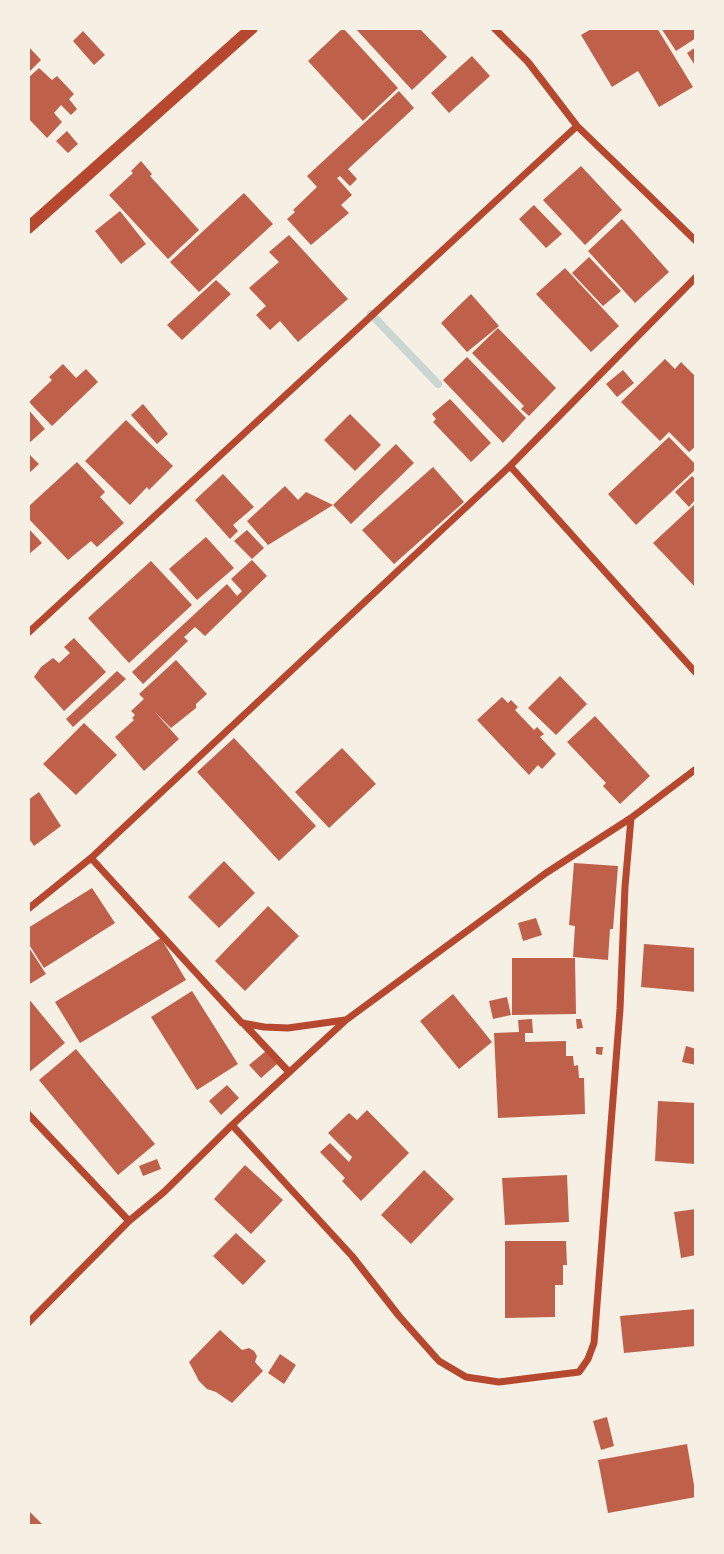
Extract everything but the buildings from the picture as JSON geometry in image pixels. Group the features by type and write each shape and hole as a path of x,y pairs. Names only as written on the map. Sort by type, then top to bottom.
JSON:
{"street":[{"path":"28,228 253,28"},
{"path":"494,28 527,62 577,126 696,241"},
{"path":"28,633 577,126"},
{"path":"28,909 91,858 510,466 696,277"},
{"path":"510,466 696,673"},
{"path":"28,1323 129,1221 164,1192 346,1020 547,873 631,818 696,769"},
{"path":"232,1125 321,1220 399,1317 439,1361 466,1377 499,1382 579,1372 594,1343 620,1009 631,818"},
{"path":"91,858 289,1072"},
{"path":"242,1023 288,1028 346,1020"},
{"path":"28,1114 129,1221"}],"waterway":[{"path":"371,314 438,384"}]}
